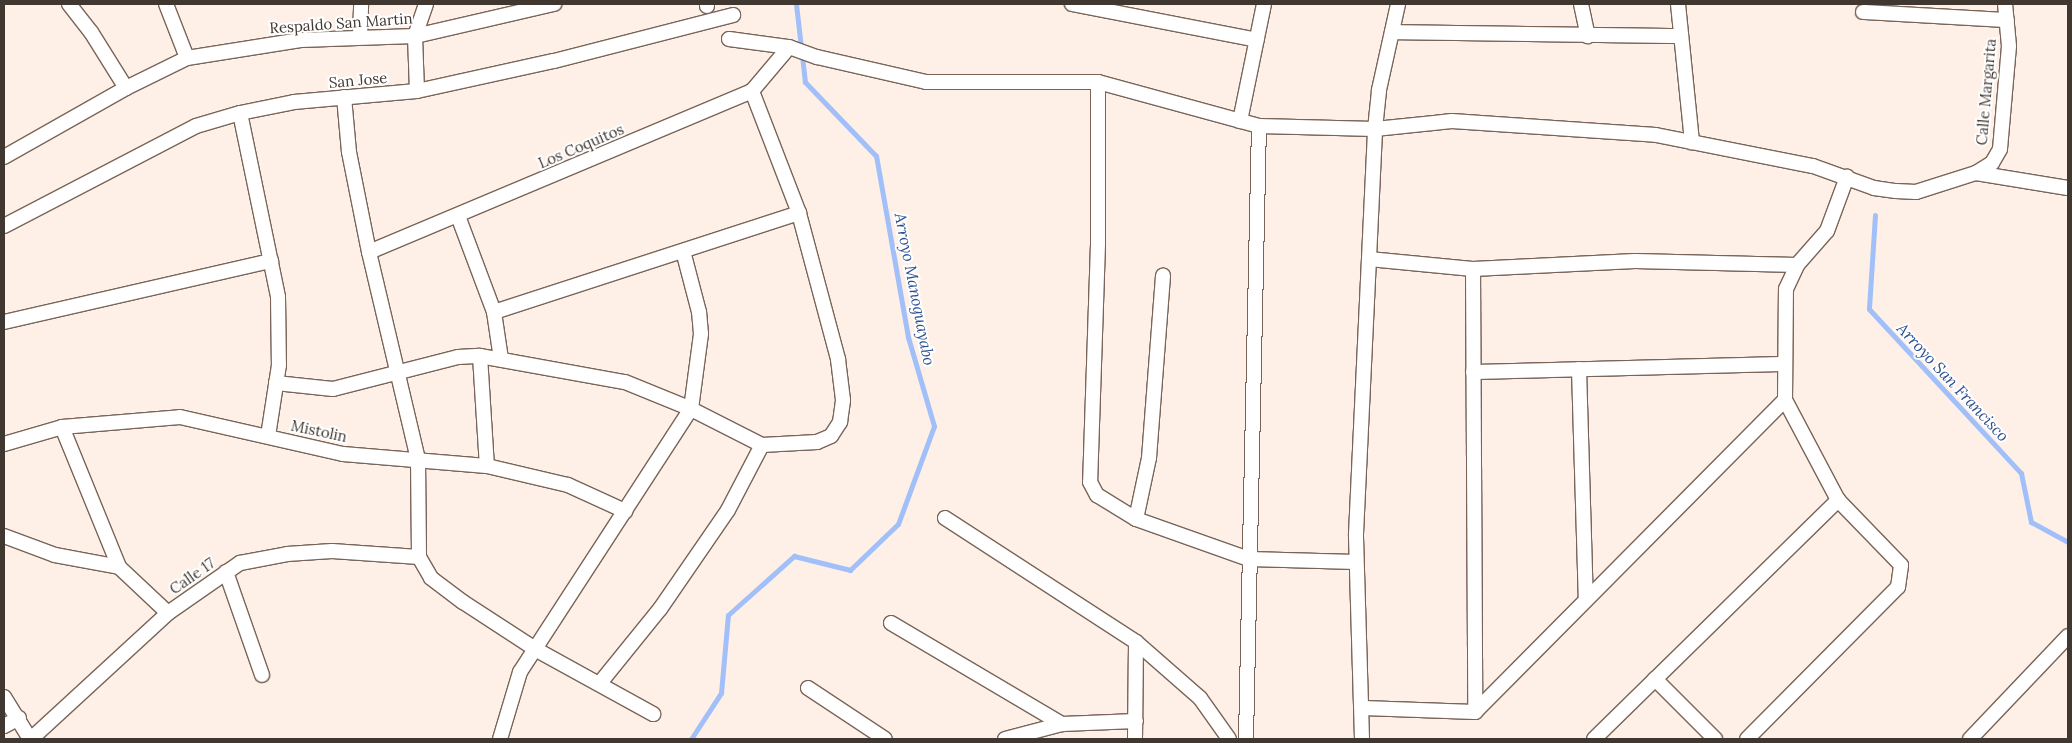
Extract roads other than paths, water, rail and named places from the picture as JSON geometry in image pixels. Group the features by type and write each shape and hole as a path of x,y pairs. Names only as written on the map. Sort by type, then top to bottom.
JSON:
{"street":[{"path":"69,4 91,32 126,88"},
{"path":"166,4 187,58"},
{"path":"360,37 361,4"},
{"path":"417,91 415,36 426,4"},
{"name":"Respaldo San Martin","path":"4,157 126,88 187,58 300,40 415,36 554,4"},
{"path":"1072,4 1147,10 1257,40"},
{"path":"1240,121 1264,4"},
{"path":"1362,739 1363,708 1356,562 1375,129 1379,90 1398,4"},
{"path":"1581,4 1588,36"},
{"path":"1678,4 1692,142"},
{"name":"Calle Margarita","path":"1976,173 1992,163 2000,149 2009,46 2005,4"},
{"path":"1863,12 2007,20"},
{"name":"San Jose","path":"4,226 196,126 240,113 344,97 417,91 554,61 733,14"},
{"path":"1392,32 1681,36"},
{"path":"729,39 789,47 817,57 926,82 1098,82 1259,126 1375,129 1452,120 1656,135 1813,166 1874,188 1916,192 1976,173 2068,188"},
{"name":"Los Coquitos","path":"370,252 752,91 789,47"},
{"path":"1098,82 1096,319 1088,467 1090,482 1097,494 1136,519 1249,559 1356,562"},
{"path":"276,383 333,389 458,358 480,356 625,382 690,409 762,445 817,442 830,436 840,422 843,400 838,358 799,213 752,91"},
{"path":"344,97 349,152 418,459 419,557 431,578 535,649 600,683 653,714"},
{"path":"240,113 278,297 279,365 268,436"},
{"path":"1246,739 1259,126"},
{"path":"1747,739 1898,587 1901,565 1838,500 1785,400 1786,289 1798,265 1827,231 1847,177"},
{"path":"494,312 799,213"},
{"path":"458,216 494,312 501,359"},
{"path":"500,739 520,672 690,409 701,334 699,312 683,251"},
{"path":"1369,260 1473,269 1635,261 1798,265"},
{"path":"4,322 271,261"},
{"path":"1473,269 1475,712"},
{"path":"1136,519 1148,458 1163,276"},
{"path":"480,356 487,466"},
{"path":"1473,372 1784,364"},
{"path":"1579,369 1586,600"},
{"path":"1363,708 1475,712 1785,400"},
{"name":"Mistolin","path":"4,444 62,426 180,417 343,454 487,466 568,484 625,511"},
{"path":"62,426 119,567 168,613"},
{"path":"600,683 660,610 728,510 762,445"},
{"path":"1594,739 1838,500"},
{"path":"945,518 1136,642 1200,698 1229,739"},
{"path":"4,536 55,555 119,567"},
{"name":"Calle 17","path":"31,739 168,613 240,563 287,554 332,551 419,557"},
{"path":"226,572 262,675"},
{"path":"891,623 1062,724"},
{"path":"1970,739 2068,636"},
{"path":"1135,739 1136,642"},
{"path":"1655,679 1715,739"},
{"path":"808,688 885,739"},
{"path":"4,697 31,739"},
{"path":"4,726 19,718"},
{"path":"1005,739 1062,724 1136,721"}],"waterway":[{"name":"Arroyo Manoguayabo","path":"691,739 721,693 728,615 794,556 850,570 898,524 934,426 908,337 876,156 805,82 796,4"},
{"name":"Arroyo San Francisco","path":"1875,215 1869,309 2021,473 2031,522 2068,542"}]}
